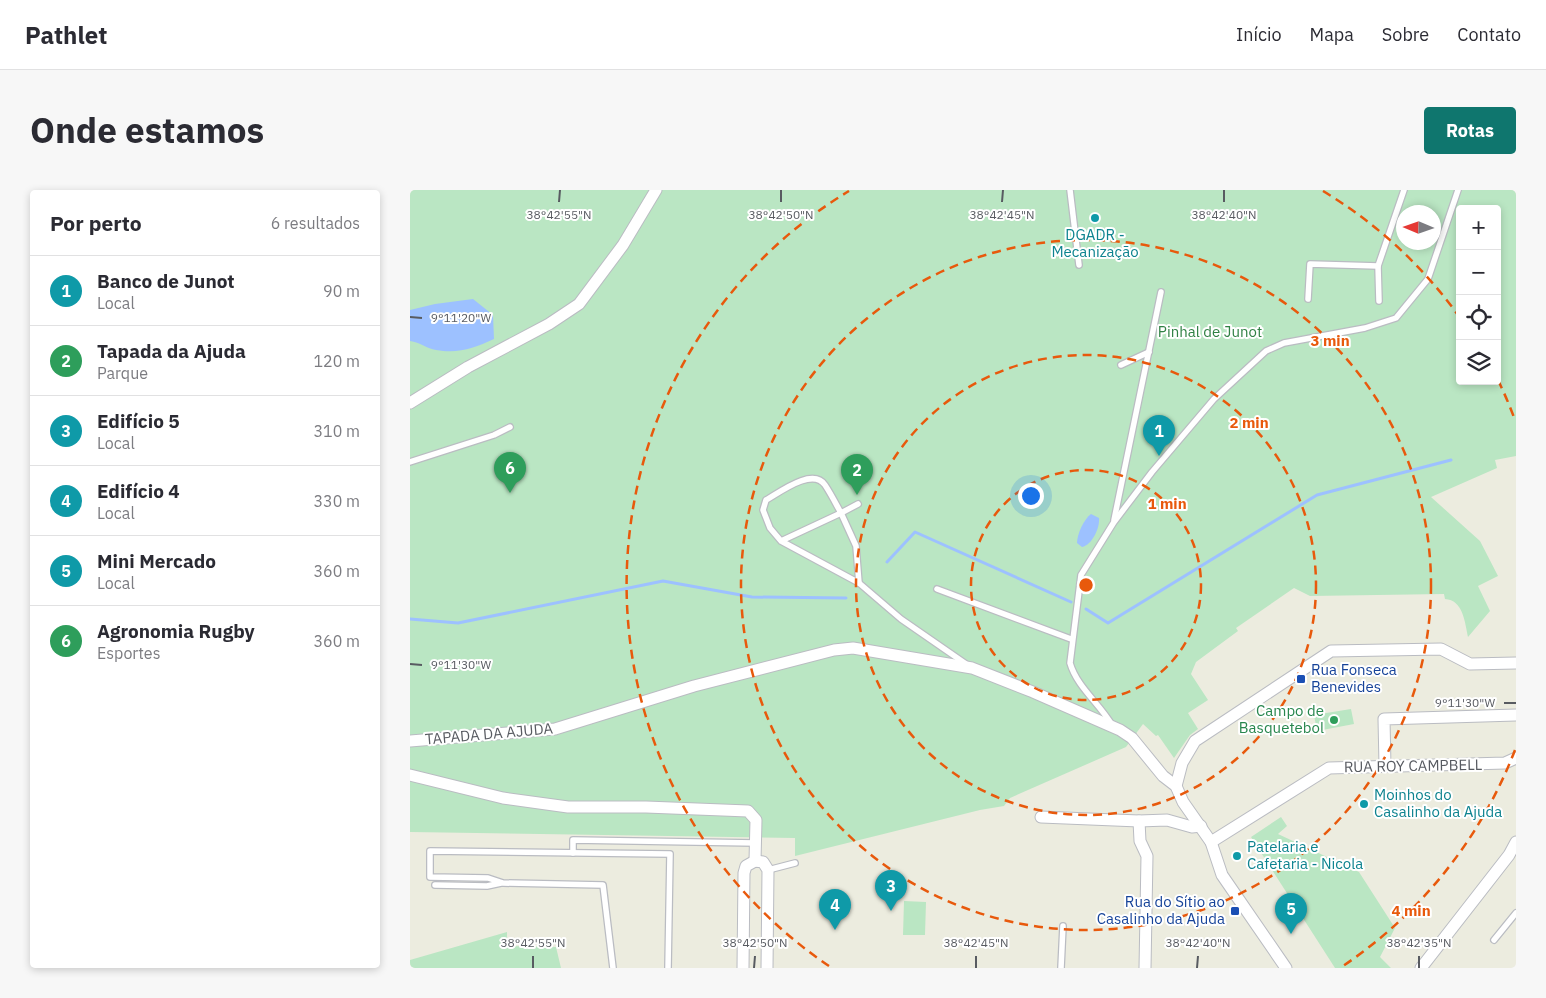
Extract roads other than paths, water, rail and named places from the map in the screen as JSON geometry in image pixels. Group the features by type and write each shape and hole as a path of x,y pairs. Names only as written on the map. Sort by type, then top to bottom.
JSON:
{"street":[{"path":"410,403 468,367 549,324 579,304 623,245 656,190"},
{"name":"TAPADA DA AJUDA","path":"410,741 555,729 694,686 834,650 853,648 972,668 1033,692 1132,738 1163,776 1176,786"},
{"path":"1286,968 1222,876 1211,842 1183,802 1176,786 1182,763 1195,741 1331,650 1441,649 1470,664 1516,663"},
{"path":"1385,766 1384,719 1516,716"},
{"name":"RUA ROY CAMPBELL","path":"1211,842 1329,768 1505,764 1516,758"},
{"path":"410,775 503,798 568,807 743,810 754,815 755,860"},
{"path":"1041,817 1140,821 1167,820 1192,827 1201,826"},
{"path":"1140,821 1140,841 1147,856 1146,968"},
{"path":"1421,968 1509,855 1516,842"},
{"path":"743,968 744,872 749,863 755,860 763,862 768,870 767,968"}],"lane":[{"path":"1070,190 1079,265"},
{"path":"1379,301 1378,266 1404,190"},
{"path":"1114,728 1102,708 1074,677 1070,663 1081,575 1114,522 1214,399 1266,351 1284,343 1365,328 1396,318 1428,280 1458,190"},
{"path":"1308,299 1310,264 1378,266"},
{"path":"1114,522 1161,292"},
{"path":"1121,365 1149,352"},
{"path":"410,462 494,435 510,426"},
{"path":"859,583 856,546 841,513 824,483 818,479 808,477 766,500 763,510 770,528 781,541 859,583 901,619 972,668"},
{"path":"781,541 858,504"},
{"path":"937,589 1072,639"},
{"path":"573,853 573,840 756,843"},
{"path":"503,883 488,878 430,877 430,852 670,854 668,968"},
{"path":"768,870 794,863"},
{"path":"436,885 487,886 503,883 603,885 613,968"},
{"path":"1494,940 1516,913"},
{"path":"1061,968 1063,926"}],"water":[{"path":"473,299 493,315 494,339 459,351 433,349 410,341 410,310 435,304"},
{"path":"1091,514 1099,518 1098,526 1092,540 1082,547 1077,543 1078,535 1083,523"}],"waterway":[{"path":"1086,609 1108,623 1317,495 1451,460"},
{"path":"887,562 915,532 1071,602"},
{"path":"410,619 458,623 663,581 752,597 846,598"}],"place":[{"name":"DGADR - Mecanização","path":"1095,218"},
{"name":"Banco de Junot","path":"1159,456"},
{"name":"Agronomia Rugby","path":"510,493"},
{"name":"Tapada da Ajuda","path":"857,495"},
{"name":"Rua Fonseca Benevides","path":"1301,679"},
{"name":"Campo de Basquetebol","path":"1334,720"},
{"name":"Moinhos do Casalinho da Ajuda","path":"1364,804"},
{"name":"Patelaria e Cafetaria - Nicola","path":"1237,856"},
{"name":"Edifício 5","path":"891,911"},
{"name":"Rua do Sítio ao Casalinho da Ajuda","path":"1235,911"},
{"name":"Edifício 4","path":"835,930"},
{"name":"Mini Mercado","path":"1291,934"}],"park label":[{"name":"Pinhal de Junot","path":"1210,332"}]}
